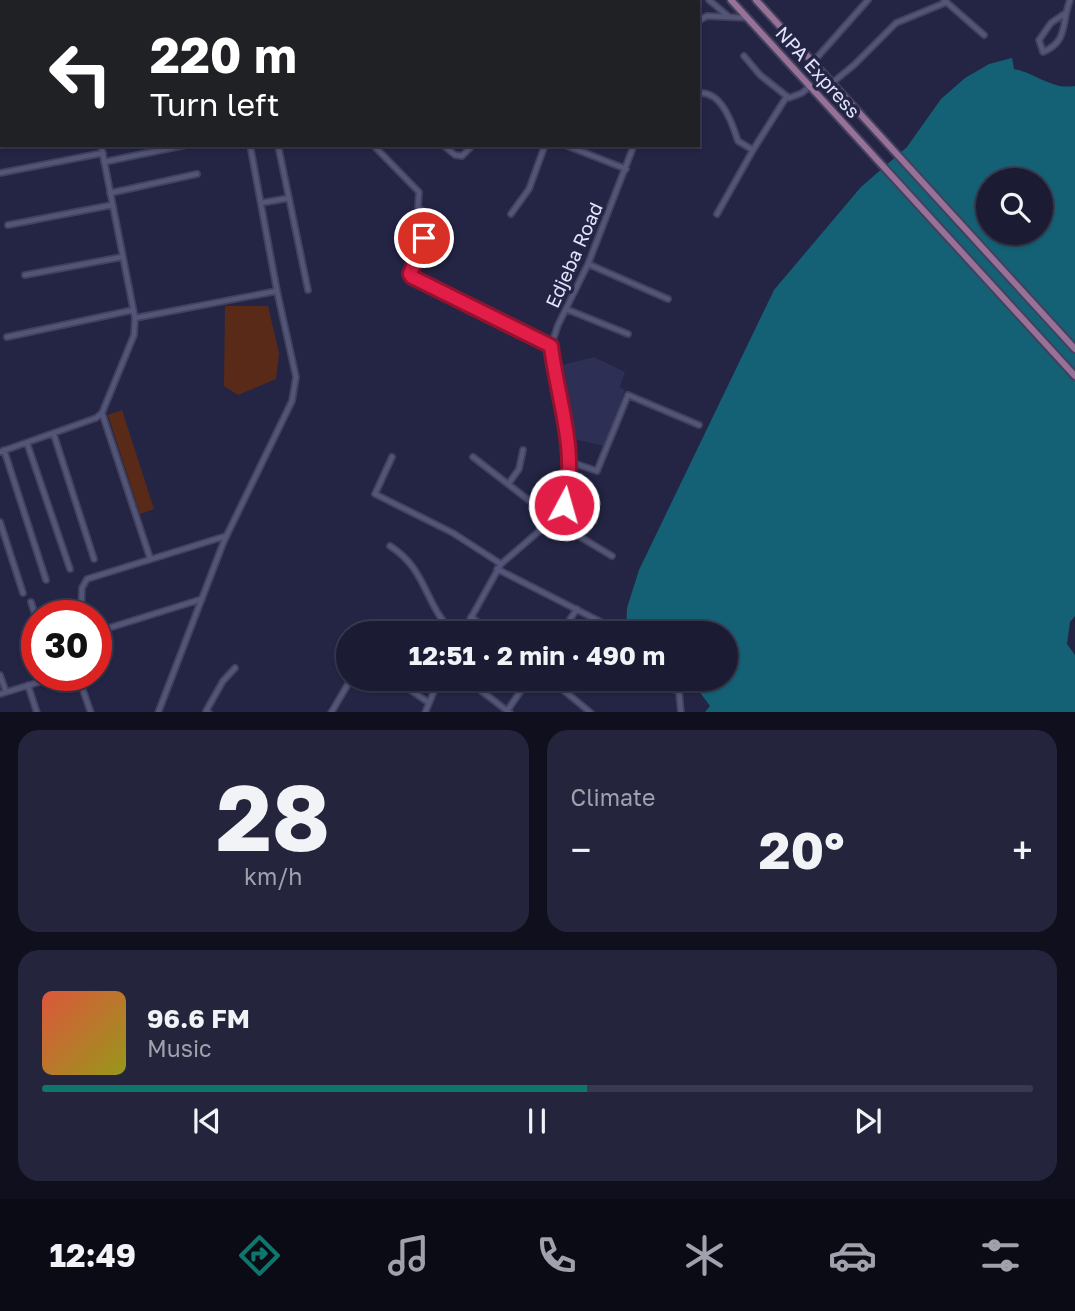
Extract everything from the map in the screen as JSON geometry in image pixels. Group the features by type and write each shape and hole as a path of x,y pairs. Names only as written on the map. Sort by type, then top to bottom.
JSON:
{"main road":[{"name":"NPA Express","path":"732,0 1075,376"},
{"name":"NPA Express","path":"756,0 1075,349"}],"street":[{"path":"709,0 729,16"},
{"path":"813,62 868,0"},
{"path":"1065,14 1051,23 1038,40 1043,52 1055,47 1064,37 1065,14 1070,0"},
{"path":"832,83 903,18 945,1 984,35"},
{"path":"700,20 707,16 748,18"},
{"path":"744,56 760,75 787,96"},
{"path":"717,214 787,96 802,93 810,86"},
{"path":"700,93 714,96 730,116 738,141 753,150"},
{"path":"46,580 2,451 86,423 102,413 134,335 135,318 102,147"},
{"path":"104,162 176,147"},
{"path":"158,712 226,536 292,401 295,387 294,365 277,291 250,147"},
{"path":"278,147 308,290"},
{"path":"375,147 419,192 418,207 431,218 410,274 412,277 551,346 563,402 567,461 566,496 552,520 499,567 469,621"},
{"path":"445,147 455,155 462,156 471,147"},
{"path":"510,214 528,189 544,147"},
{"path":"570,147 626,169"},
{"name":"Edjeba Road","path":"551,346 588,264 633,147"},
{"path":"0,173 103,153"},
{"path":"110,192 197,174"},
{"path":"261,203 289,198"},
{"path":"8,225 112,205"},
{"path":"25,275 122,257"},
{"path":"588,264 668,299"},
{"path":"135,318 277,291"},
{"path":"566,309 628,334"},
{"path":"8,337 133,310"},
{"path":"567,461 597,471 628,395 699,425"},
{"path":"102,413 150,558"},
{"path":"54,435 94,559"},
{"path":"27,443 70,569"},
{"path":"509,483 519,469 523,450"},
{"path":"392,457 375,494 453,533 499,567 599,621"},
{"path":"473,457 509,483 552,520 612,556"},
{"path":"0,522 23,593"},
{"path":"82,600 82,588 87,579 226,536"},
{"path":"390,546 413,563 442,621"},
{"path":"112,627 203,599"},
{"path":"569,621 577,609"},
{"path":"471,617 476,621"},
{"path":"209,712 206,711 223,681 235,668"},
{"path":"0,675 3,693 21,687"},
{"path":"30,691 37,712"},
{"path":"83,691 91,712"},
{"path":"331,712 344,691"},
{"path":"412,691 429,703"},
{"path":"425,712 434,691"},
{"path":"482,691 509,712 522,691"},
{"path":"565,691 591,712"},
{"path":"677,691 681,712"}],"shaded area":[{"path":"1012,58 1014,69 1059,86 1075,86 1075,616 1070,622 1067,644 1075,655 1075,712 705,712 710,706 699,691 738,691 738,621 626,621 627,608 639,570 774,290 861,187 907,147 941,99 965,78 989,64"},
{"path":"225,306 268,306 279,353 276,379 238,395 224,386"},
{"path":"594,357 625,372 620,387 625,390 604,446 574,439 562,365"},
{"path":"122,410 154,509 140,514 108,415"}],"route":[{"path":"424,238 410,274 412,277 551,346 566,427 564,505"}]}
